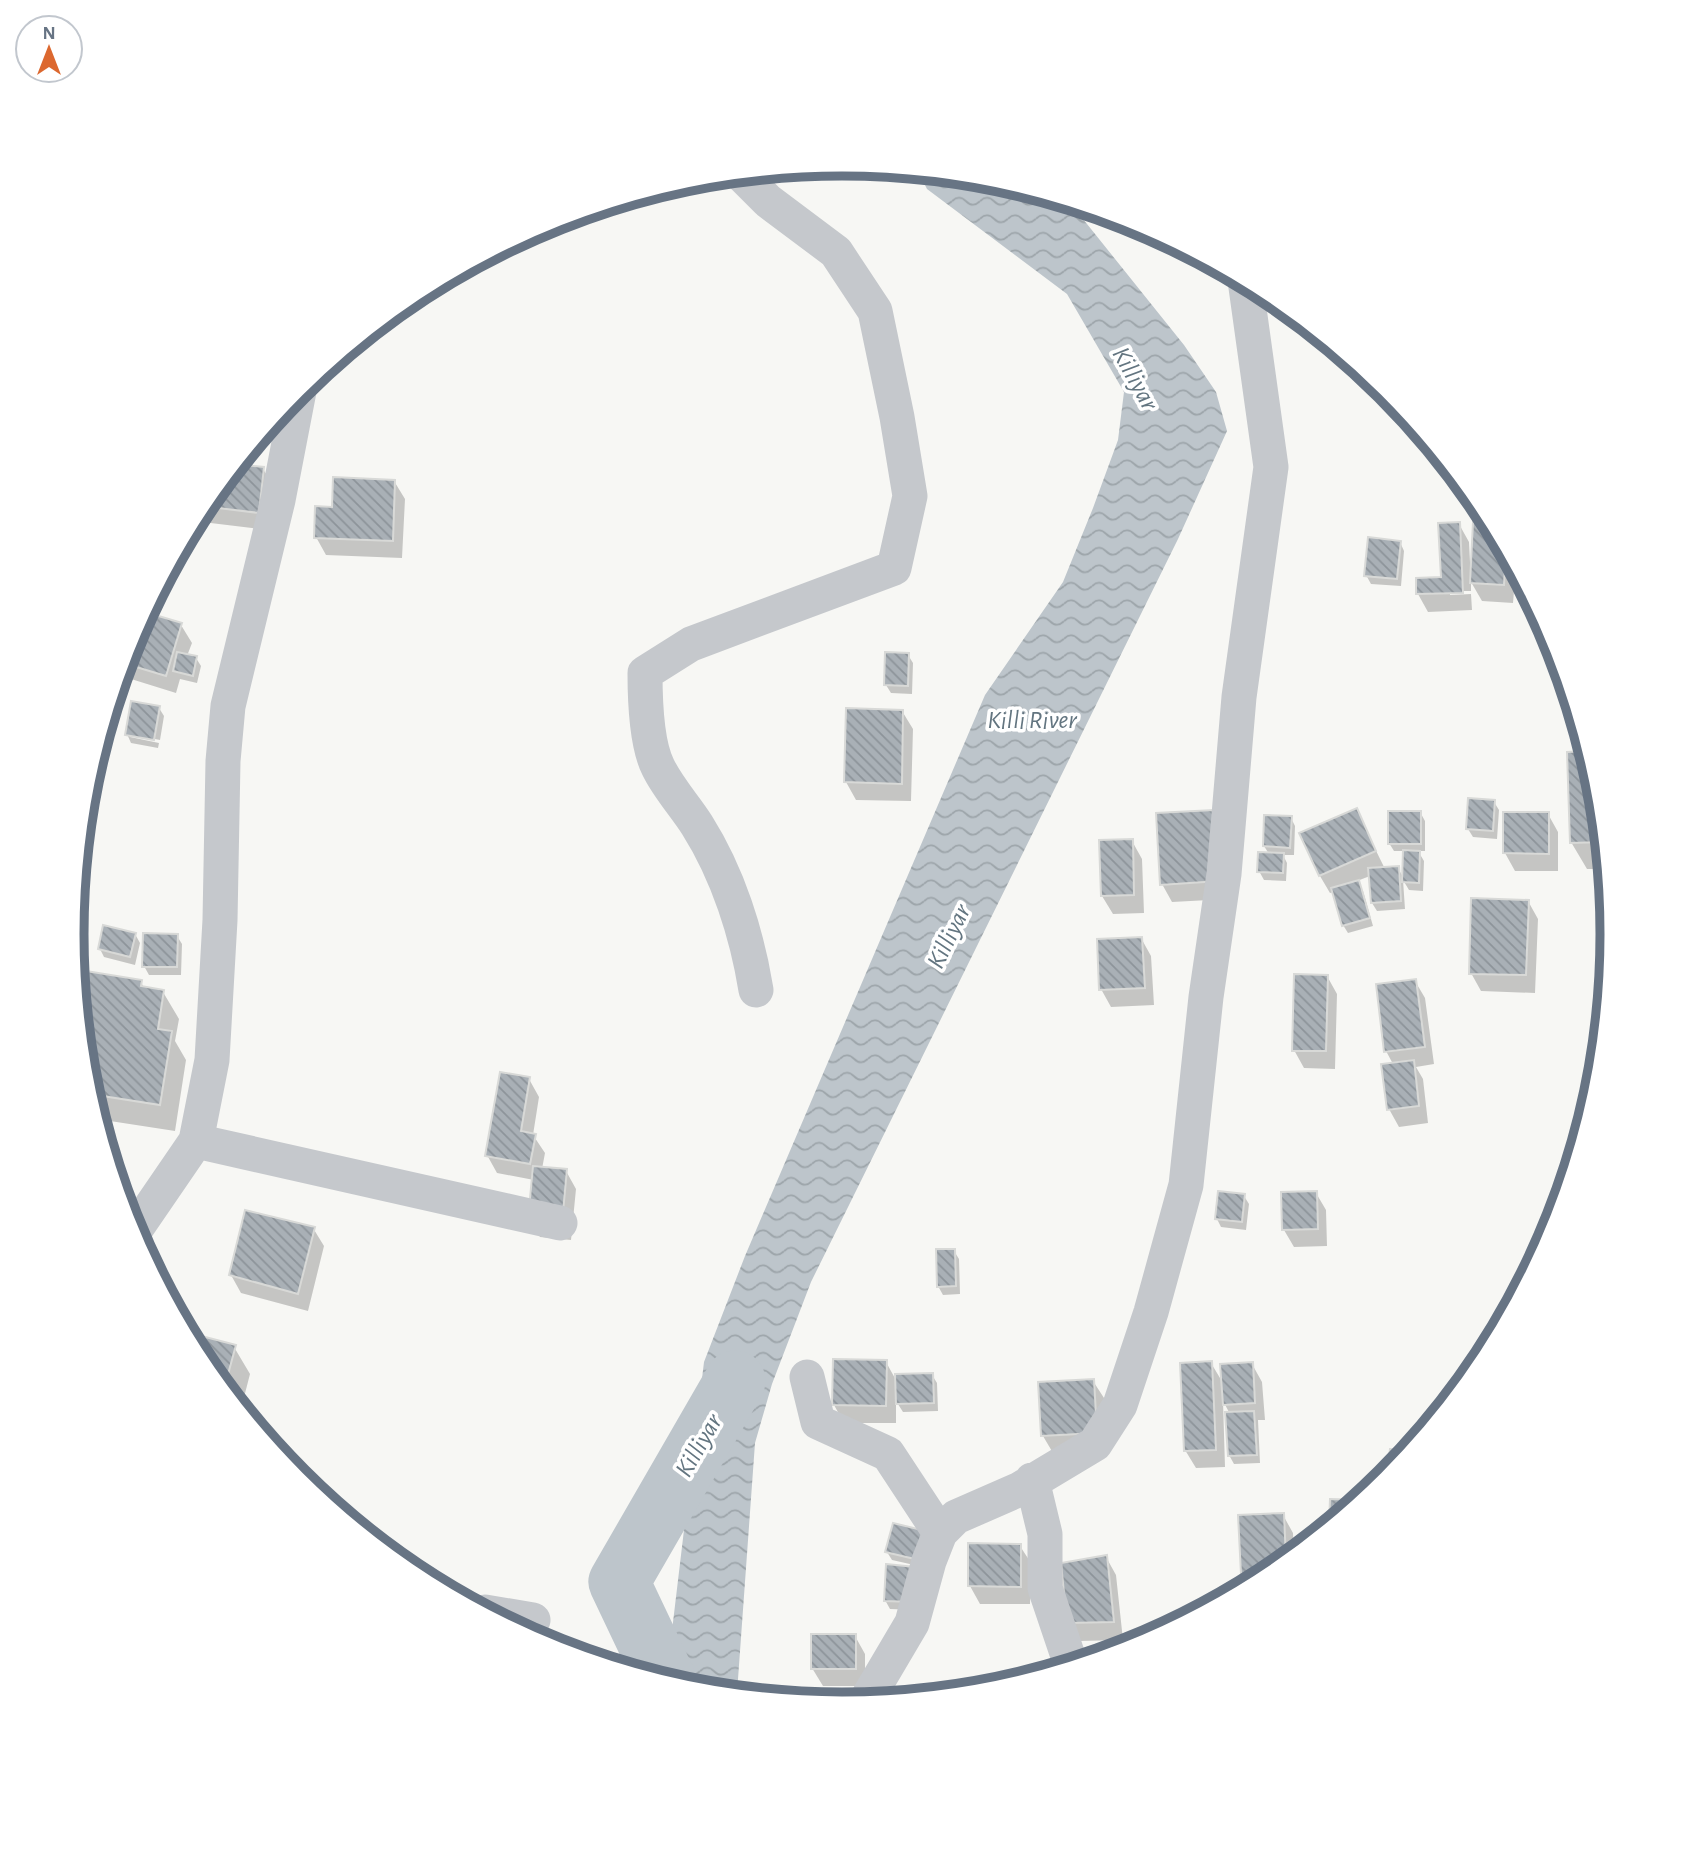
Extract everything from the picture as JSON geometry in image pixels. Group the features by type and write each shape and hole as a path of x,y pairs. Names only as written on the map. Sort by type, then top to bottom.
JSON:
{"street":[{"path":"748,181 768,201 836,252 874,311 897,417 910,496 894,568 691,644 645,673 645,713 657,766 698,827 723,876 750,950 756,990"},
{"path":"872,1691 912,1623 929,1561 940,1533 957,1517 1020,1489 1095,1444 1120,1405 1151,1312 1186,1185 1206,997 1224,874 1239,697 1271,467 1247,293"},
{"path":"141,1221 196,1142 212,1060 220,920 223,761 228,706 278,500 296,409"},
{"path":"196,1142 560,1223"},
{"path":"807,1377 818,1422 888,1454 940,1533"},
{"path":"1032,1480 1045,1534 1045,1588 1068,1657"},
{"path":"516,1617 533,1620"}],"water":[{"name":"Killi River","path":"923,180 990,190 1081,214 1184,345 1216,392 1227,431 1178,539 811,1282 772,1384 755,1443 738,1684 667,1671 704,1362 745,1256 985,695 1063,582 1118,440 1124,392 1067,294 927,189"}],"building":[{"path":"247,465 264,467 259,513 215,508"},
{"path":"333,477 395,480 393,541 314,538 315,506 332,507"},
{"path":"1460,522 1463,593 1416,594 1416,578 1441,577 1438,523"},
{"path":"1473,522 1478,522 1505,567 1504,585 1470,583"},
{"path":"1368,537 1401,541 1397,579 1364,576"},
{"path":"155,615 182,623 166,676 133,666"},
{"path":"177,652 197,656 193,676 173,671"},
{"path":"885,652 909,653 908,686 884,685"},
{"path":"131,701 160,706 154,740 125,735"},
{"path":"846,708 903,710 902,784 844,782"},
{"path":"1567,752 1577,752 1595,842 1570,843"},
{"path":"1468,798 1495,800 1493,831 1466,829"},
{"path":"1357,808 1376,851 1319,876 1299,833"},
{"path":"1214,810 1219,881 1160,885 1156,813"},
{"path":"1388,811 1421,811 1421,844 1388,844"},
{"path":"1503,812 1549,812 1549,854 1503,853"},
{"path":"1264,815 1292,816 1290,848 1263,846"},
{"path":"1133,839 1134,895 1101,896 1099,840"},
{"path":"1403,850 1420,851 1419,883 1402,882"},
{"path":"1258,852 1284,853 1283,873 1257,872"},
{"path":"1399,866 1401,901 1371,903 1368,868"},
{"path":"1359,880 1370,918 1342,926 1331,888"},
{"path":"1471,898 1529,900 1526,975 1469,974"},
{"path":"103,925 136,933 130,957 98,949"},
{"path":"143,933 178,934 177,967 142,967"},
{"path":"1142,937 1145,988 1099,990 1097,939"},
{"path":"86,971 142,980 141,986 164,990 158,1029 172,1031 160,1105 102,1096 90,1032"},
{"path":"1294,974 1328,975 1326,1051 1292,1051"},
{"path":"1416,979 1425,1047 1384,1052 1376,984"},
{"path":"1414,1060 1419,1106 1387,1110 1381,1064"},
{"path":"500,1072 530,1077 521,1131 536,1134 530,1164 485,1156"},
{"path":"533,1166 567,1169 562,1223 528,1220"},
{"path":"1218,1191 1245,1194 1242,1222 1215,1219"},
{"path":"1317,1191 1318,1229 1282,1230 1281,1192"},
{"path":"245,1210 315,1227 298,1294 229,1275"},
{"path":"936,1249 955,1249 956,1286 937,1287"},
{"path":"200,1336 236,1345 227,1376"},
{"path":"833,1359 887,1360 886,1406 832,1405"},
{"path":"1212,1361 1216,1450 1184,1451 1180,1363"},
{"path":"1253,1362 1255,1403 1223,1405 1220,1364"},
{"path":"933,1373 934,1403 896,1404 895,1374"},
{"path":"1094,1379 1097,1433 1041,1436 1038,1382"},
{"path":"1254,1411 1257,1455 1228,1456 1225,1412"},
{"path":"1330,1499 1346,1500 1342,1503 1329,1513"},
{"path":"1284,1513 1285,1548 1247,1574 1241,1574 1238,1515"},
{"path":"893,1523 926,1531 919,1560 885,1552"},
{"path":"968,1543 1021,1544 1021,1587 968,1586"},
{"path":"1107,1555 1114,1622 1067,1623 1061,1563"},
{"path":"886,1564 915,1567 913,1602 884,1601"},
{"path":"811,1634 856,1634 856,1669 811,1669"}],"waterway":[{"name":"Killiyar","path":"660,1669 619,1582 735,1381"}]}
